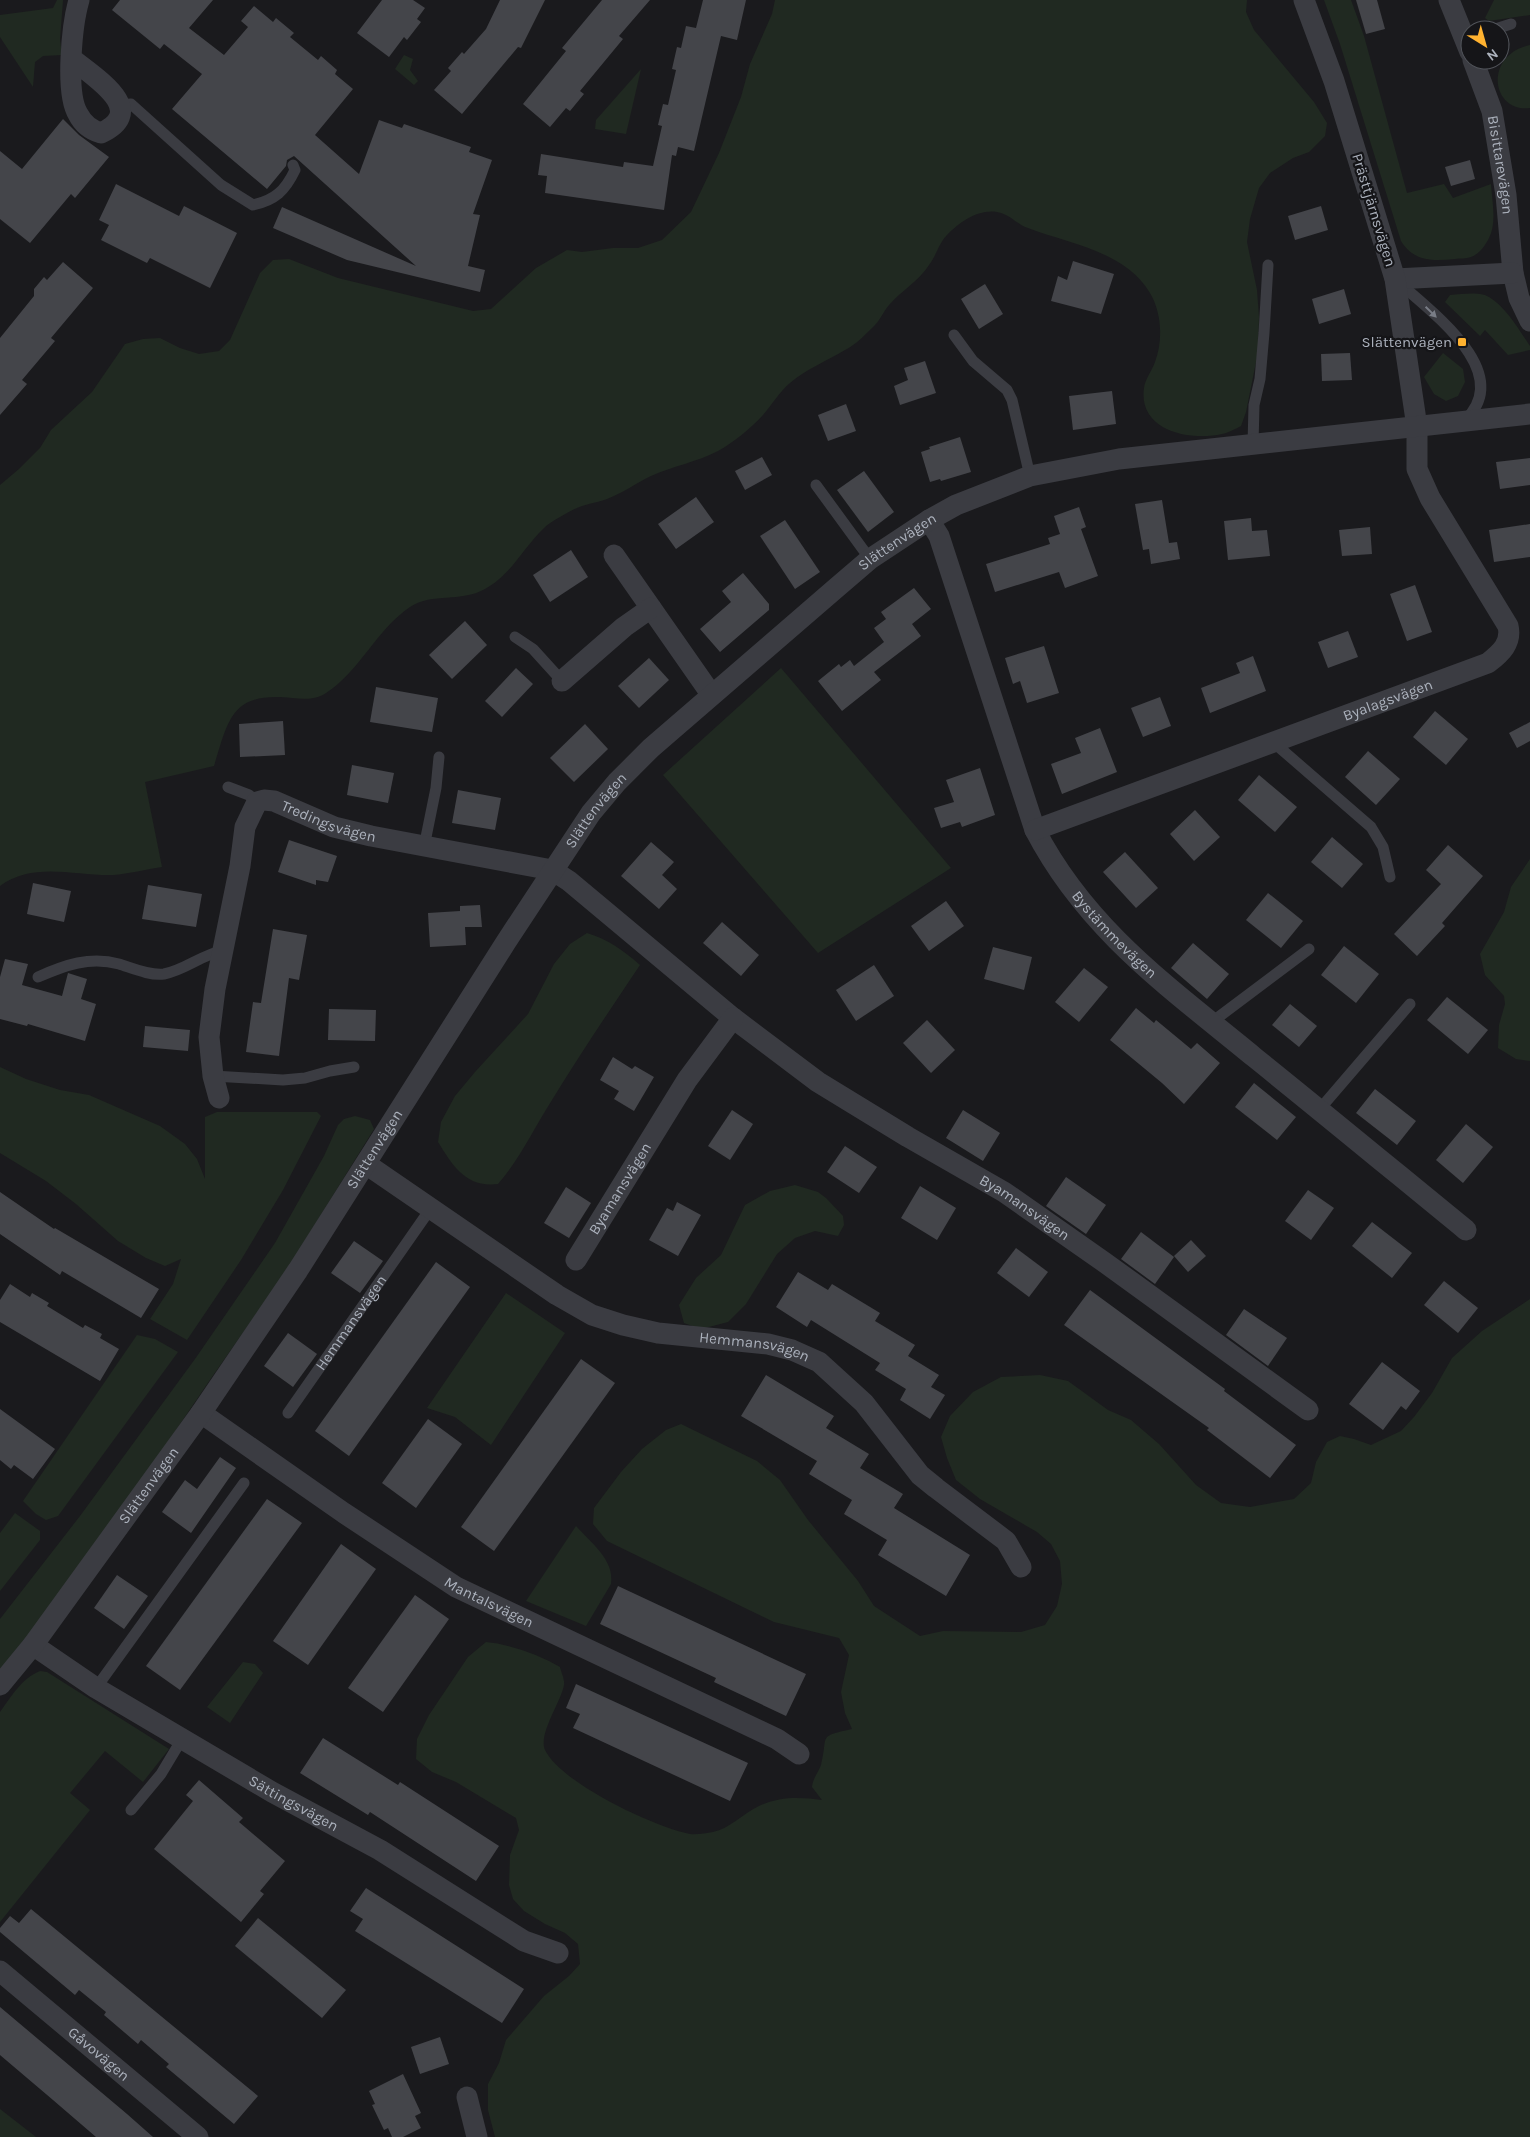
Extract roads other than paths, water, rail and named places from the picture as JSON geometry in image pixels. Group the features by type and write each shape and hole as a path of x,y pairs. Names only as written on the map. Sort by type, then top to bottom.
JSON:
{"street":[{"path":"71,58 114,95 121,106 122,113 111,128 101,133 91,130 77,113 73,99 71,58 74,17 79,0"},
{"name":"Prästtjärnsvägen","path":"1304,0 1334,81 1395,279 1417,427"},
{"path":"1449,0 1460,24"},
{"name":"Bisittarevägen","path":"1477,70 1492,111 1496,128 1506,195 1513,273 1520,298 1530,321"},
{"path":"1395,279 1513,273"},
{"name":"Slättenvägen","path":"0,1686 33,1645 201,1413 298,1270 582,825 617,782 651,748 711,694 870,560 929,520 956,505 1030,476 1119,459 1530,414"},
{"name":"Byalagsvägen","path":"1035,830 1488,662 1501,652 1507,642 1508,626 1422,481 1417,469 1417,427"},
{"name":"Bystämmevägen","path":"929,520 940,536 1035,830 1059,872 1083,904 1142,965 1466,1230"},
{"path":"614,555 711,694"},
{"path":"562,681 624,627 651,608"},
{"name":"Tredingsvägen","path":"257,802 264,800 274,801 334,826 424,847 552,870"},
{"path":"219,1098 213,1076 209,1037 215,989 240,866 245,827 257,802"},
{"name":"Byamansvägen","path":"552,870 569,881 733,1018 818,1082 908,1137 1004,1192 1112,1267 1308,1410"},
{"name":"Byamansvägen","path":"576,1260 687,1080 733,1018"},
{"name":"Hemmansvägen","path":"366,1164 557,1295 602,1319 658,1333 768,1344 792,1350 819,1362 864,1403 920,1475 1006,1541 1021,1567"},
{"name":"Mantalsvägen","path":"201,1413 344,1513 456,1587 777,1739 800,1754"},
{"name":"Sättingsvägen","path":"33,1645 96,1688 182,1739 272,1792 380,1850 524,1942 558,1952"},
{"name":"Gåvovägen","path":"0,1971 198,2137"},
{"path":"467,2098 478,2137"}],"lane":[{"path":"121,106 131,104 221,185 253,205 270,201 284,189 295,170 293,165"},
{"path":"1253,445 1254,405 1260,379 1268,265"},
{"path":"1395,279 1462,342 1473,358 1483,388 1475,411 1464,422"},
{"path":"954,335 973,361 1006,390 1012,400 1030,476"},
{"path":"816,485 870,560"},
{"path":"515,637 533,650 562,681"},
{"path":"1273,742 1372,827 1383,847 1390,877"},
{"path":"424,847 436,788 439,757"},
{"path":"228,787 249,795 257,802"},
{"path":"1212,1022 1309,949"},
{"path":"38,977 67,964 83,961 116,963 162,974 178,970 209,953 224,950"},
{"path":"1319,1110 1410,1004"},
{"path":"213,1076 283,1080 305,1078 330,1071 354,1068"},
{"name":"Hemmansvägen","path":"288,1413 431,1208"},
{"path":"96,1688 244,1483"},
{"path":"131,1810 161,1774 182,1739"}],"place":[{"name":"Slättenvägen","path":"1462,342"}]}
